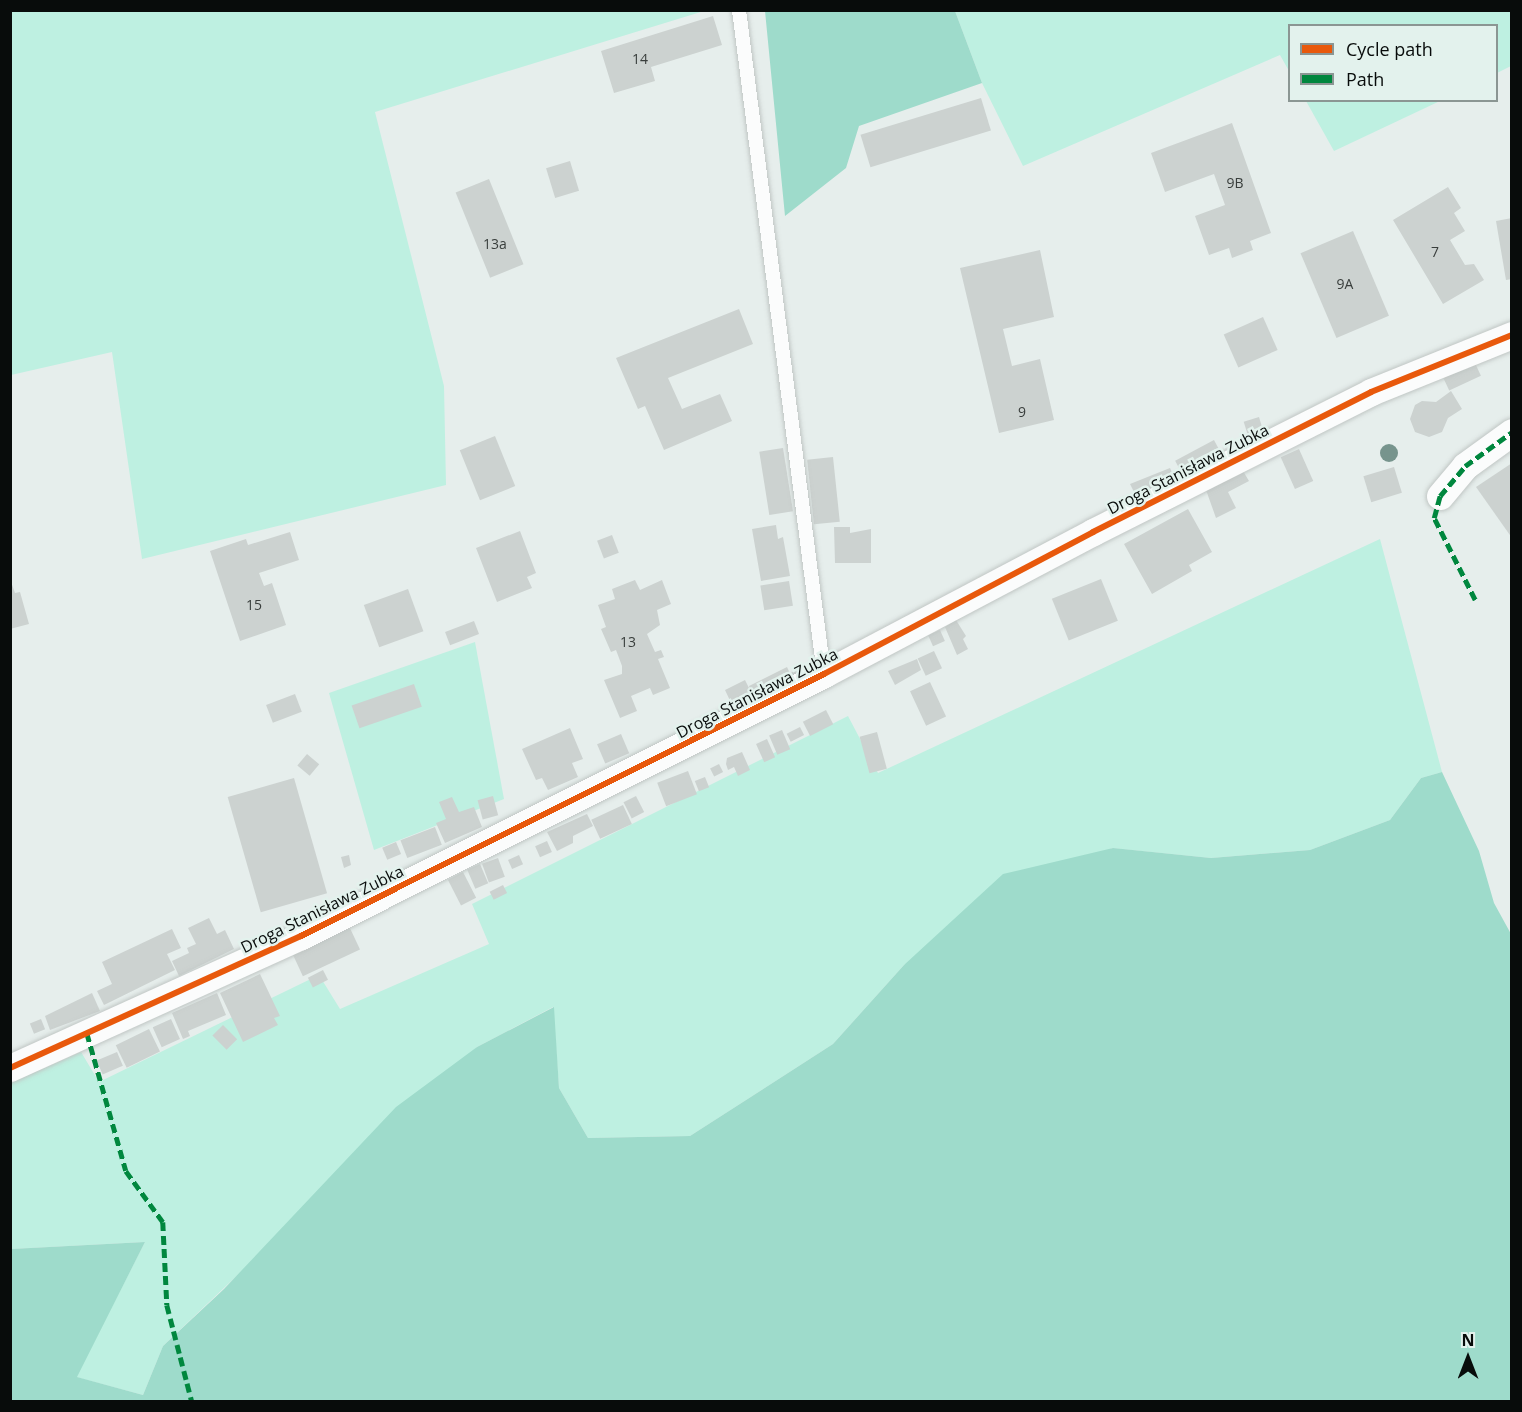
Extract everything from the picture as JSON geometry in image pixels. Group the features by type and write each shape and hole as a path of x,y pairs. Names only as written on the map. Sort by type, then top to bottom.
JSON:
{"street":[{"name":"Droga Stanisława Zubka","path":"10,1068 301,936 824,674 1093,532 1371,392 1512,335"},
{"path":"1440,496 1465,466 1512,432"}],"lane":[{"path":"739,10 824,674"}],"green space":[{"path":"10,11 704,11 375,112 444,386 446,485 142,559 112,352 11,375"},
{"path":"765,11 955,11 982,83 859,126 846,168 785,216"},
{"path":"955,11 1511,11 1511,66 1498,72 1498,24 1288,24 1288,69 1280,55 1023,166 982,83"},
{"path":"1307,102 1438,102 1334,151"},
{"path":"1380,539 1442,772 1421,778 1390,820 1310,850 1211,858 1112,848 904,965 833,1044 690,1136 588,1138 559,1088 553,1007 477,1047 163,1346 143,1395 76,1377 145,1242 11,1249 10,1083 81,1052 99,1082 319,975 340,1009 489,944 472,904 848,716 878,773"},
{"path":"475,642 504,799 374,850 329,693"},
{"path":"1442,772 1479,851 1494,903 1511,934 1511,1401 11,1401 11,1249 145,1242 77,1377 143,1395 163,1346 224,1289 396,1107 477,1047 554,1007 559,1088 588,1138 690,1136 833,1044 904,965 1003,874 1113,848 1211,858 1310,850 1390,820 1421,778"}],"building":[{"path":"713,16 722,45 651,67 655,81 614,93 601,51"},
{"path":"981,98 991,131 870,167 861,135"},
{"path":"1232,123 1271,233 1250,241 1253,250 1232,258 1229,248 1209,255 1195,216 1225,205 1214,174 1165,192 1151,153"},
{"path":"570,161 579,191 555,198 546,168"},
{"path":"489,179 523,264 490,278 456,192"},
{"path":"1448,187 1461,208 1454,213 1465,231 1450,240 1465,265 1474,264 1484,280 1443,304 1393,220"},
{"path":"1512,218 1512,279 1506,280 1496,221"},
{"path":"1353,231 1389,316 1336,338 1301,253"},
{"path":"1040,250 1054,317 1003,329 1012,366 1040,359 1054,420 999,433 960,268"},
{"path":"739,309 753,344 668,378 682,409 720,394 732,421 664,450 645,406 638,409 616,358"},
{"path":"1263,317 1278,350 1238,367 1224,334"},
{"path":"1475,363 1481,376 1449,390 1443,378"},
{"path":"1451,391 1462,409 1448,418 1442,432 1429,437 1415,432 1410,419 1415,405 1422,401 1436,402"},
{"path":"1259,417 1263,430 1248,435 1244,422"},
{"path":"495,436 515,486 480,500 460,450"},
{"path":"1214,440 1221,453 1182,474 1175,461"},
{"path":"783,448 793,511 769,515 759,452"},
{"path":"1299,449 1313,481 1295,489 1281,457"},
{"path":"833,457 840,522 814,524 807,460"},
{"path":"1512,463 1512,538 1476,487"},
{"path":"1394,467 1402,493 1371,502 1363,476"},
{"path":"1170,468 1174,477 1136,496 1130,484"},
{"path":"1243,471 1249,481 1228,492 1236,508 1216,518 1206,490"},
{"path":"1188,509 1212,552 1189,565 1192,571 1152,594 1124,544"},
{"path":"776,525 778,539 783,537 790,576 761,581 752,529"},
{"path":"834,527 850,527 850,533 871,529 871,563 835,563"},
{"path":"520,531 536,573 527,577 532,588 497,602 476,548"},
{"path":"290,532 299,560 259,573 264,586 272,583 286,625 240,641 210,551 246,539 248,545"},
{"path":"612,535 619,553 604,558 597,541"},
{"path":"10,579 15,593 20,592 29,624 10,629"},
{"path":"1101,579 1118,621 1069,641 1052,599"},
{"path":"635,580 640,590 662,580 671,604 657,610 660,625 647,634 655,652 661,650 664,657 658,659 670,688 653,695 650,688 631,696 637,711 620,718 604,680 622,674 622,666 616,650 611,652 601,629 606,627 598,605 615,599 612,589"},
{"path":"789,581 793,606 764,610 760,586"},
{"path":"408,589 423,631 379,647 364,605"},
{"path":"956,620 966,636 963,639 968,649 957,655 945,627"},
{"path":"474,621 479,634 450,645 445,632"},
{"path":"940,630 945,641 933,646 928,635"},
{"path":"934,651 942,668 926,676 918,659"},
{"path":"917,659 921,670 895,685 888,671"},
{"path":"807,664 812,673 796,681 791,673"},
{"path":"787,667 795,684 733,707 725,690 745,680 751,692 749,686"},
{"path":"930,682 946,716 926,726 910,691"},
{"path":"414,684 422,707 359,728 352,705"},
{"path":"295,694 302,712 273,723 266,705"},
{"path":"826,710 833,724 810,736 803,722"},
{"path":"800,727 804,735 791,742 787,734"},
{"path":"570,728 583,759 572,763 578,777 548,790 542,778 536,780 522,749"},
{"path":"782,730 790,749 777,755 769,735"},
{"path":"877,732 887,769 869,773 860,737"},
{"path":"621,734 629,753 605,763 597,744"},
{"path":"767,739 775,757 764,762 756,744"},
{"path":"742,752 750,770 738,776 734,767 728,770 727,758"},
{"path":"307,754 319,764 310,776 297,765"},
{"path":"719,764 723,772 714,777 710,769"},
{"path":"688,771 697,794 666,806 657,783"},
{"path":"705,777 709,787 699,791 695,781"},
{"path":"294,778 327,893 261,912 228,797"},
{"path":"493,796 498,815 483,819 478,800"},
{"path":"636,796 644,812 632,818 624,802"},
{"path":"452,797 459,812 474,807 482,827 445,843 436,823 446,819 439,802"},
{"path":"623,805 632,824 600,839 591,820"},
{"path":"587,814 593,826 573,836 573,843 557,851 547,832"},
{"path":"435,827 442,845 407,858 400,840"},
{"path":"547,841 552,852 540,857 535,846"},
{"path":"396,842 401,854 387,860 382,848"},
{"path":"349,855 351,865 344,868 341,857"},
{"path":"519,855 523,864 512,869 508,860"},
{"path":"498,858 505,877 489,883 482,864"},
{"path":"480,864 488,883 475,889 467,869"},
{"path":"463,872 476,898 461,906 448,880"},
{"path":"503,885 507,893 494,900 490,892"},
{"path":"209,918 217,934 225,930 234,949 179,976 172,961 189,953 187,948 196,944 188,928"},
{"path":"349,926 360,950 303,976 292,953"},
{"path":"172,929 181,948 167,954 175,970 104,1005 97,991 112,984 102,962"},
{"path":"323,970 328,980 313,988 308,978"},
{"path":"260,974 280,1016 274,1018 278,1025 243,1042 220,993"},
{"path":"92,993 100,1011 50,1030 45,1016"},
{"path":"217,993 226,1015 188,1031 190,1036 183,1039 172,1013"},
{"path":"41,1019 45,1029 34,1034 30,1023"},
{"path":"171,1019 180,1039 162,1047 153,1027"},
{"path":"223,1025 237,1039 227,1050 212,1036"},
{"path":"149,1029 160,1051 127,1068 116,1045"},
{"path":"117,1052 123,1066 103,1074 97,1061"}],"marked path":[{"path":"1475,600 1434,518 1440,496 1465,466 1512,432"},
{"path":"87,1033 126,1171 163,1222 167,1305 192,1402"}],"cycle path":[{"path":"10,1068 301,936 824,674 1093,532 1371,392 1512,335"}]}
